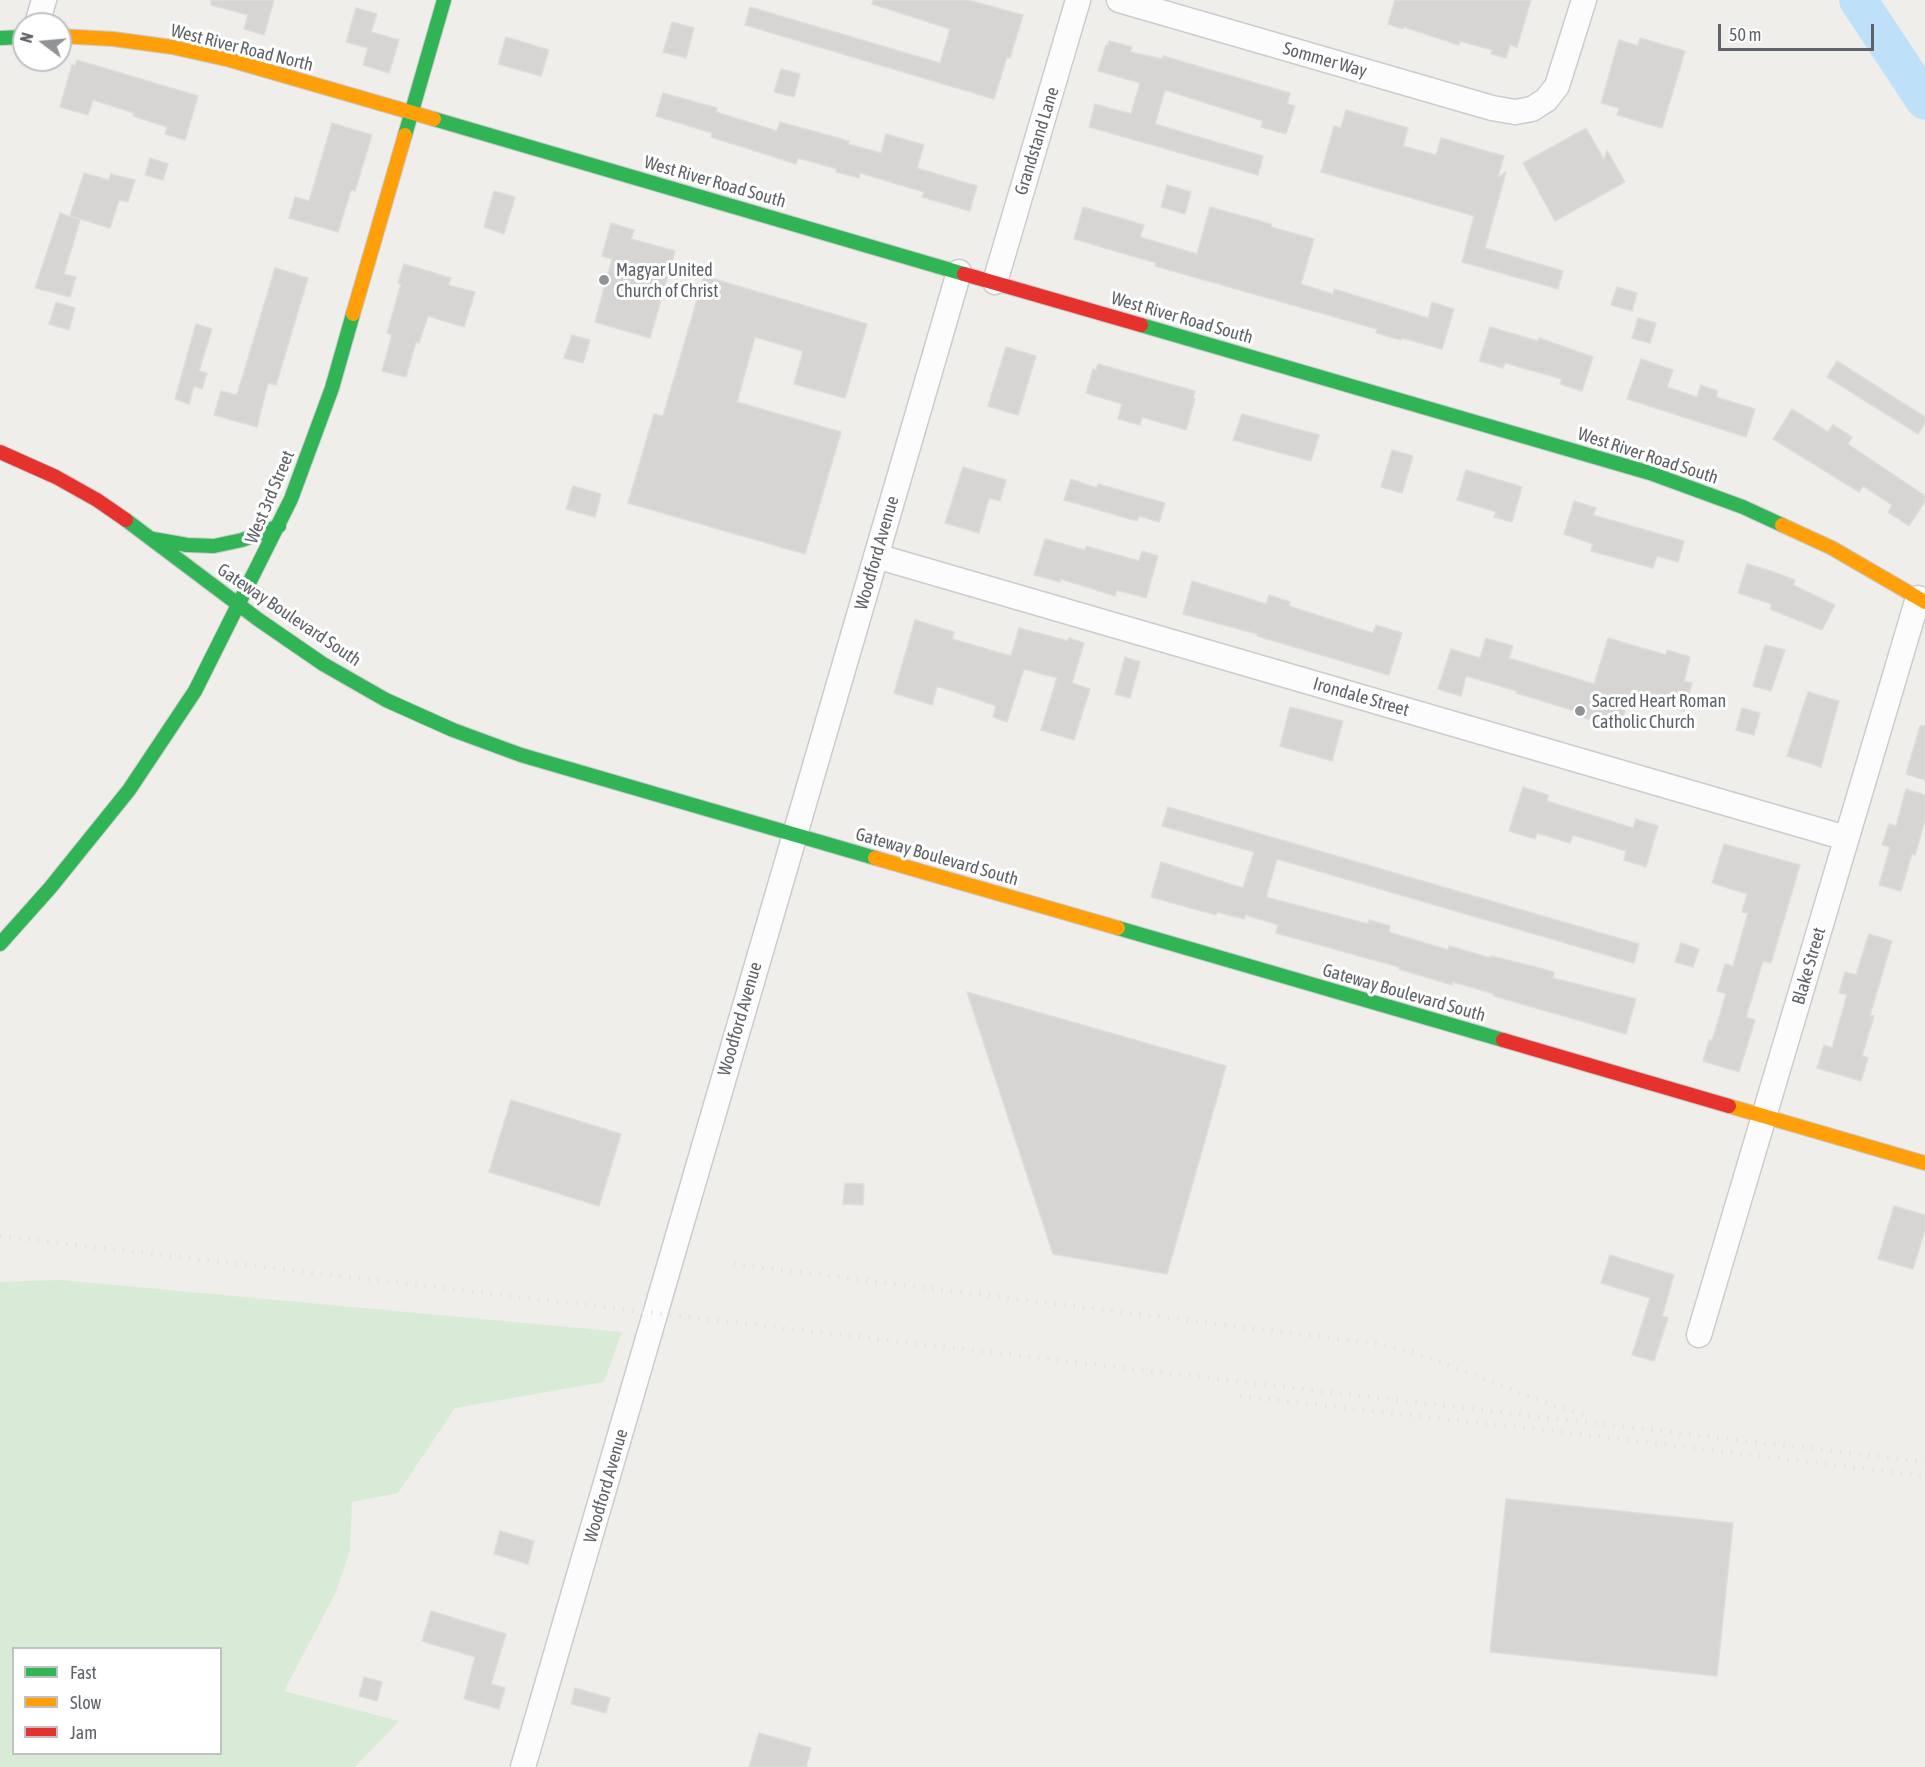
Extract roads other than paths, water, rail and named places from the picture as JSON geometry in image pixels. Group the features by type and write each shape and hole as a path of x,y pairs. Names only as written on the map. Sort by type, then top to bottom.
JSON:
{"main road":[{"name":"West 3rd Street","path":"0,944 50,888 129,789 195,691 279,526 332,388 444,0"},
{"name":"West River Road North","path":"72,37 113,39 172,47 230,60 411,113"},
{"name":"West River Road South","path":"411,113 1650,473 1743,507 1813,539 1922,600"},
{"name":"Gateway Boulevard South","path":"0,453 56,477 97,500 240,606 323,664 386,700 453,730 521,755 1925,1163"},
{"path":"151,539 187,545 214,546 242,540 279,526"}],"street":[{"name":"Grandstand Lane","path":"995,282 1078,0"},
{"name":"Sommer Way","path":"1119,0 1492,108 1515,112 1532,108 1552,93 1561,78 1584,0"},
{"name":"Woodford Avenue","path":"523,1767 959,272"},
{"name":"Irondale Street","path":"876,556 1846,838"},
{"name":"Blake Street","path":"1699,1335 1846,838 1922,600"}],"waterway":[{"path":"1858,0 1925,101"}],"railway":[{"path":"0,1236 1925,1462"},
{"path":"734,1264 1380,1344 1413,1352 1555,1406 1591,1416"},
{"path":"1240,1396 1925,1476"}],"place":[{"name":"Magyar United Church of Christ","path":"604,280"},
{"name":"Sacred Heart Roman Catholic Church","path":"1580,711"}]}
